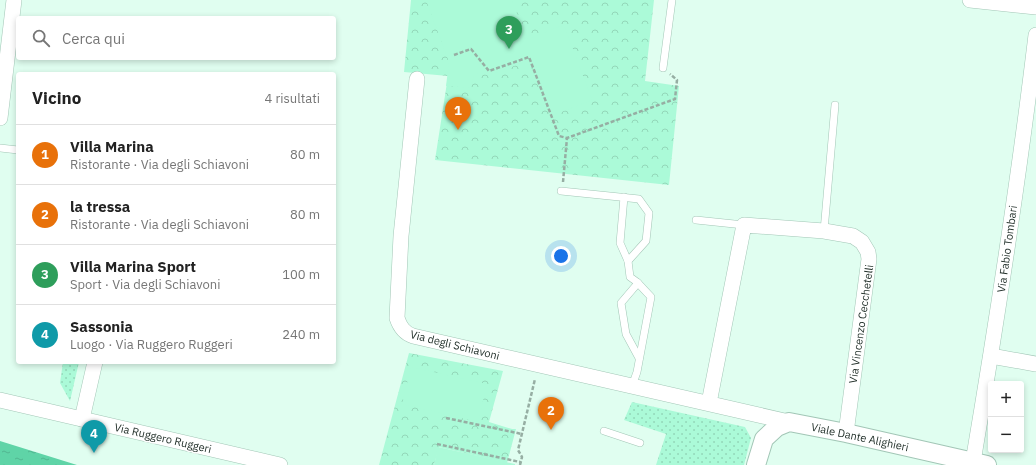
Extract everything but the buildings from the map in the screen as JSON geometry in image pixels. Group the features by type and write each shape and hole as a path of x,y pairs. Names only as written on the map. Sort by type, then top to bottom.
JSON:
{"street":[{"path":"0,118 14,34 14,0"},
{"path":"970,0 1036,7"},
{"name":"Via Fabio Tombari","path":"980,463 991,356 1030,142 1036,35"},
{"name":"Via degli Schiavoni","path":"416,79 401,236 397,318 406,333 413,336 789,422"},
{"path":"709,403 744,225"},
{"name":"Via Vincenzo Cecchetelli","path":"744,225 824,231 853,236 862,242 868,252 869,259 846,433"},
{"path":"991,356 1036,364"},
{"path":"82,419 95,364"},
{"name":"Via Ruggero Ruggeri","path":"0,400 280,465"},
{"path":"756,465 764,440 777,427 789,422"},
{"name":"Viale Dante Alighieri","path":"789,422 846,433 980,463"}],"lane":[{"path":"663,68 672,0"},
{"path":"824,231 835,105"},
{"path":"0,148 16,150"},
{"path":"562,191 639,199 649,213 646,241 628,260"},
{"path":"624,197 620,243 628,260 630,277 651,297 637,372 632,386"},
{"path":"696,220 744,225"},
{"path":"638,283 621,303 626,334 639,358"},
{"path":"604,431 640,443"}],"path":[{"path":"454,54 471,49 489,72 530,57 559,136 567,138 675,99 676,80 663,68"},
{"path":"562,191 567,138"},
{"path":"437,444 520,464 522,456 518,450 538,365"},
{"path":"446,418 522,434"}],"green space":[{"path":"411,0 654,0 645,81 679,86 669,185 435,160 448,76 404,72"},
{"path":"426,0 512,0 527,39 564,25 592,100 551,116 530,60 490,75 474,73 471,88 446,86 449,62"},
{"path":"409,353 503,371 489,422 516,429 507,463 439,447 434,465 379,465"},
{"path":"63,364 79,364 70,401 60,383"},
{"path":"411,367 487,384 478,422 402,404"},
{"path":"632,402 745,427 751,438 744,465 656,465 666,434 624,420"},
{"path":"438,447 515,464 515,465 434,465"}],"water":[{"path":"0,441 77,465 0,465"}],"place":[{"name":"Villa Marina Sport","path":"509,49"},
{"name":"Villa Marina","path":"458,130"},
{"name":"la tressa","path":"551,430"},
{"name":"Sassonia","path":"94,453"}]}
